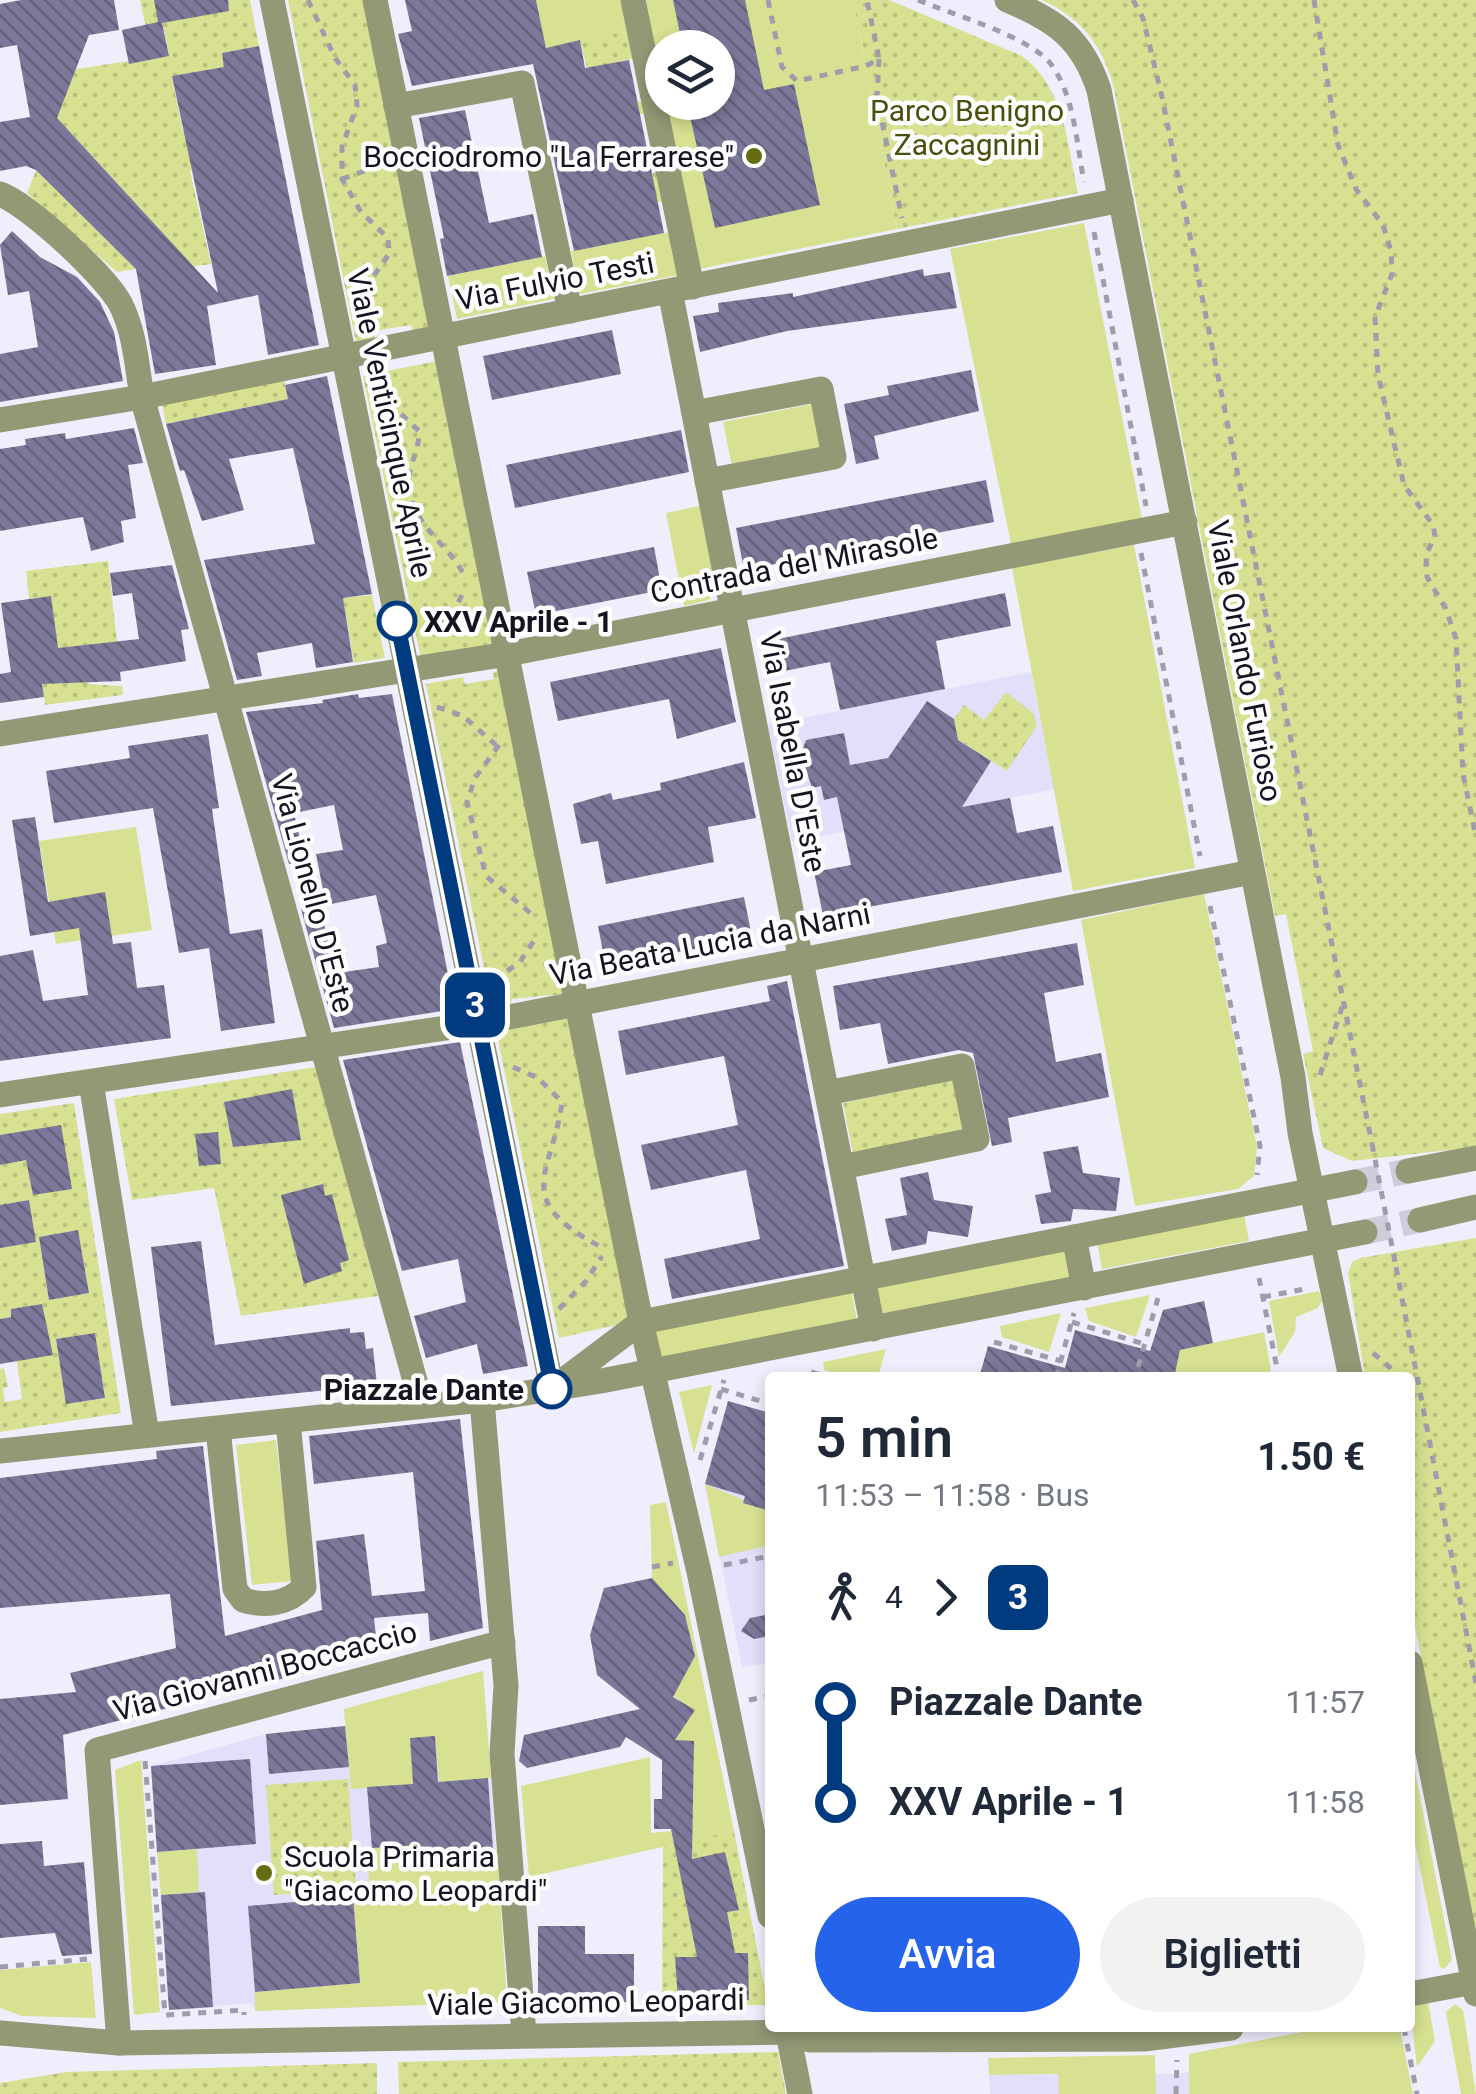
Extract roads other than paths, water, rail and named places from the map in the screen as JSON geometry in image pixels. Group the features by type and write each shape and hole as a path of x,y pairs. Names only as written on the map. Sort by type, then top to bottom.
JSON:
{"street":[{"name":"Viale Venticinque Aprile","path":"272,0 552,1389"},
{"path":"376,0 641,1322 699,1572 765,1892"},
{"name":"Via Isabella D'Este","path":"633,0 681,289 694,413 874,1330"},
{"name":"Viale Orlando Furioso","path":"1007,0 1054,22 1086,55 1100,90 1350,1372"},
{"path":"396,106 522,83 570,311"},
{"name":"Via Lionello D'Este","path":"0,194 17,203 114,293 133,341 142,397 422,1406"},
{"name":"Via Fulvio Testi","path":"0,420 142,397 1122,200"},
{"path":"694,413 821,388 834,457 707,482"},
{"name":"Contrada del Mirasole","path":"0,734 408,672 1186,522"},
{"name":"Via Beata Lucia da Narni","path":"0,1095 479,1023 1252,872"},
{"path":"827,1094 962,1066 977,1139 842,1167"},
{"path":"91,1082 147,1436"},
{"path":"1408,1171 1476,1158"},
{"path":"552,1389 641,1322 1355,1182"},
{"path":"1420,1220 1476,1207"},
{"path":"0,1451 482,1400 653,1373 1365,1232"},
{"path":"1074,1237 1083,1289"},
{"path":"482,1400 506,1694 502,1754 524,2035"},
{"path":"218,1429 235,1589 244,1600 265,1604 288,1600 304,1587 288,1421"},
{"name":"Via Giovanni Boccaccio","path":"118,2043 97,1750 502,1642"},
{"path":"1415,1688 1475,1988 1415,1994"},
{"name":"Viale Giacomo Leopardi","path":"0,2033 118,2043 765,2030"},
{"path":"788,2032 800,2094"},
{"name":"Viale Giacomo Leopardi","path":"792,2032 810,2040 1177,2038 1209,2032"}],"tunnel":[{"path":"1355,1182 1408,1171"},
{"path":"1365,1232 1420,1220"}],"place":[{"name":"Bocciodromo \"La Ferrarese\"","path":"754,156"},
{"name":"XXV Aprile - 1","path":"397,621"},
{"name":"Piazzale Dante","path":"552,1389"},
{"name":"Scuola Primaria \"Giacomo Leopardi\"","path":"264,1873"}],"park label":[{"name":"Parco Benigno Zaccagnini","path":"967,127"}]}
